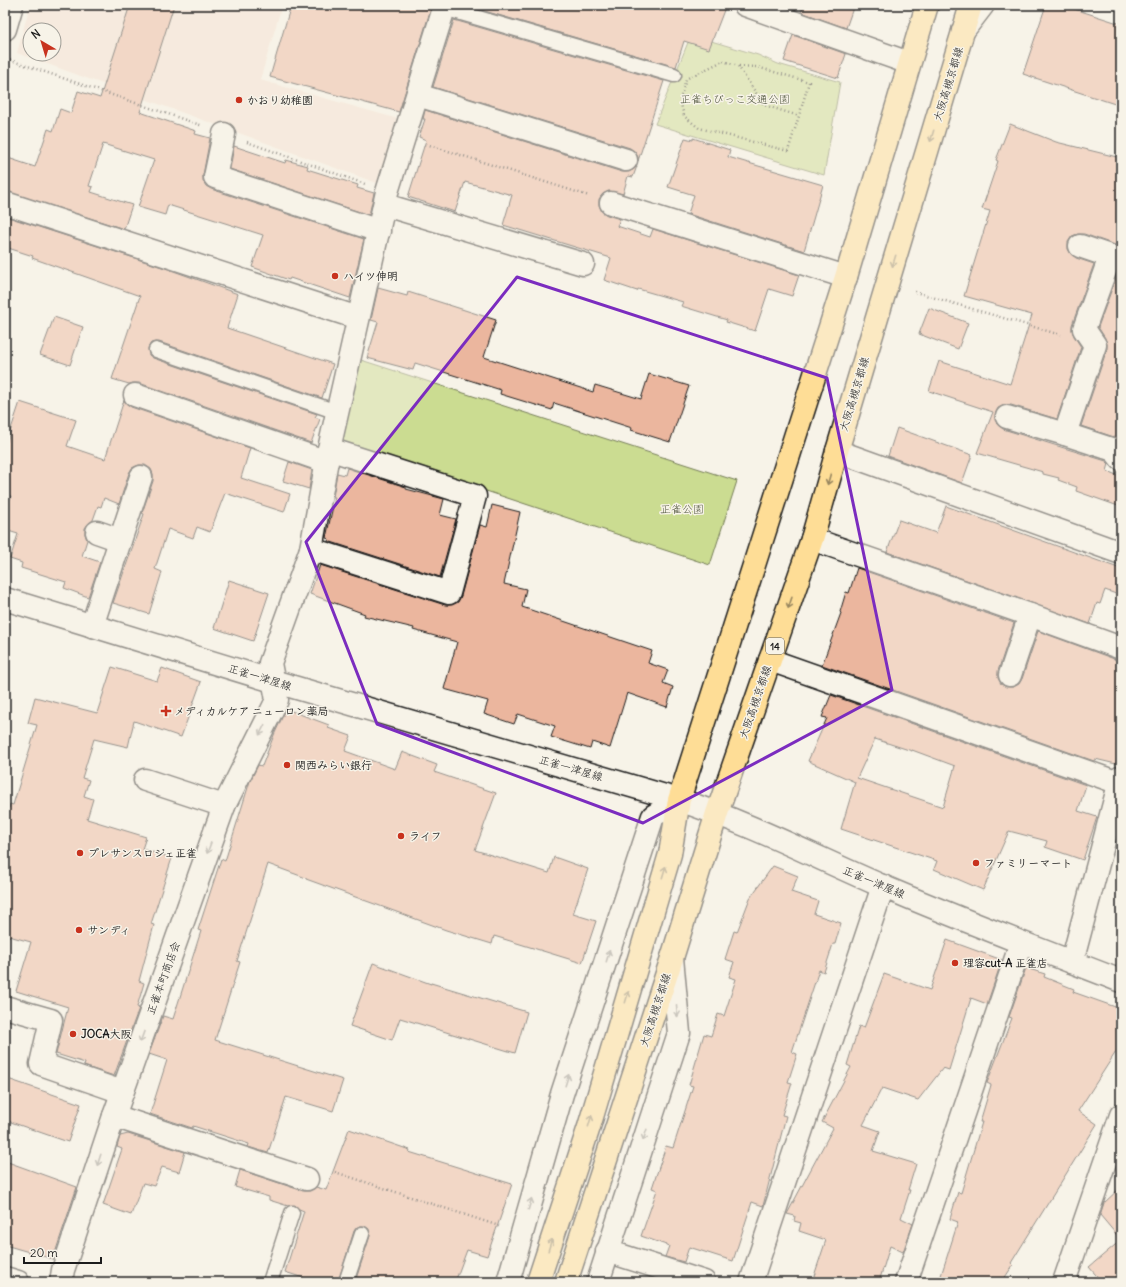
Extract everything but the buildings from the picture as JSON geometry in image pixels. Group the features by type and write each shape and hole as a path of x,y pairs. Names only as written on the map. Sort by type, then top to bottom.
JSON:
{"main road":[{"name":"大阪高槻京都線","path":"566,1282 672,958 717,813 812,539 971,5"},
{"path":"538,1282 589,1127 670,854 679,800 846,277 925,9"}],"street":[{"path":"5,29 12,5"},
{"path":"745,5 909,63"},
{"path":"964,31 983,5"},
{"name":"正雀本町商店会","path":"61,1282 63,1270 122,1092 224,806 277,700 270,663 311,549 328,456 386,199 445,6"},
{"path":"418,95 626,160"},
{"path":"224,134 215,177 379,231"},
{"path":"386,199 583,264"},
{"path":"5,203 358,318"},
{"path":"611,203 846,277"},
{"path":"1065,434 1095,345 1084,329 1116,259 1080,246"},
{"path":"135,395 328,456 475,496 449,593 311,549"},
{"path":"1007,417 1114,450 1121,459"},
{"path":"837,451 1121,553"},
{"path":"92,626 141,477"},
{"path":"97,532 120,540"},
{"path":"812,539 1121,648"},
{"name":"正雀一津屋線","path":"5,599 273,681 679,800 717,813 883,886 1021,943 1121,981"},
{"path":"1010,675 1030,615"},
{"path":"770,660 1120,780 1072,962"},
{"path":"145,780 224,806"},
{"path":"508,1282 562,1094 653,816 679,800"},
{"path":"751,1282 883,886"},
{"path":"906,1282 1021,943"},
{"path":"598,1282 679,1032 672,958"},
{"path":"5,1007 51,1020 41,1064 122,1092"},
{"path":"1064,1282 1121,1115"},
{"path":"114,1116 307,1179"},
{"path":"607,1251 704,1282"},
{"path":"5,1278 18,1282"}],"lane":[{"path":"445,6 674,75"},
{"path":"156,350 338,412"},
{"path":"270,1282 292,1213"},
{"path":"346,1282 362,1234"}],"path":[{"path":"10,60 224,134 386,199"},
{"path":"723,61 738,66 757,67 809,82 788,151 699,128 684,116 680,100 686,78 723,61"},
{"path":"738,66 764,106 799,116"},
{"path":"404,138 611,203"},
{"path":"915,292 1095,345"},
{"path":"334,1172 499,1226"}],"highlighted area":[{"path":"517,277 827,378 892,690 643,823 377,724 306,542"}],"shaded area":[{"name":"かおり幼稚園","path":"30,5 282,5 260,80 402,120 385,176 377,183 42,62 62,62 62,22 25,22"},
{"name":"かおり幼稚園","path":"22,35 22,55 17,53"}],"green space":[{"name":"正雀ちびっこ交通公園","path":"691,35 758,55 778,64 840,82 824,175 655,124"},
{"name":"正雀公園","path":"358,359 737,481 710,565 338,442"}],"place":[{"name":"かおり幼稚園","path":"239,100"},
{"name":"ハイツ伸明","path":"335,276"},
{"name":"メディカルケア ニューロン薬局","path":"166,711"},
{"name":"関西みらい銀行","path":"287,765"},
{"name":"ライフ","path":"401,836"},
{"name":"プレサンスロジェ正雀","path":"80,853"},
{"name":"ファミリーマート","path":"976,863"},
{"name":"サンディ","path":"79,930"},
{"name":"理容cut-A 正雀店","path":"955,963"},
{"name":"JOCA大阪","path":"73,1034"}]}
